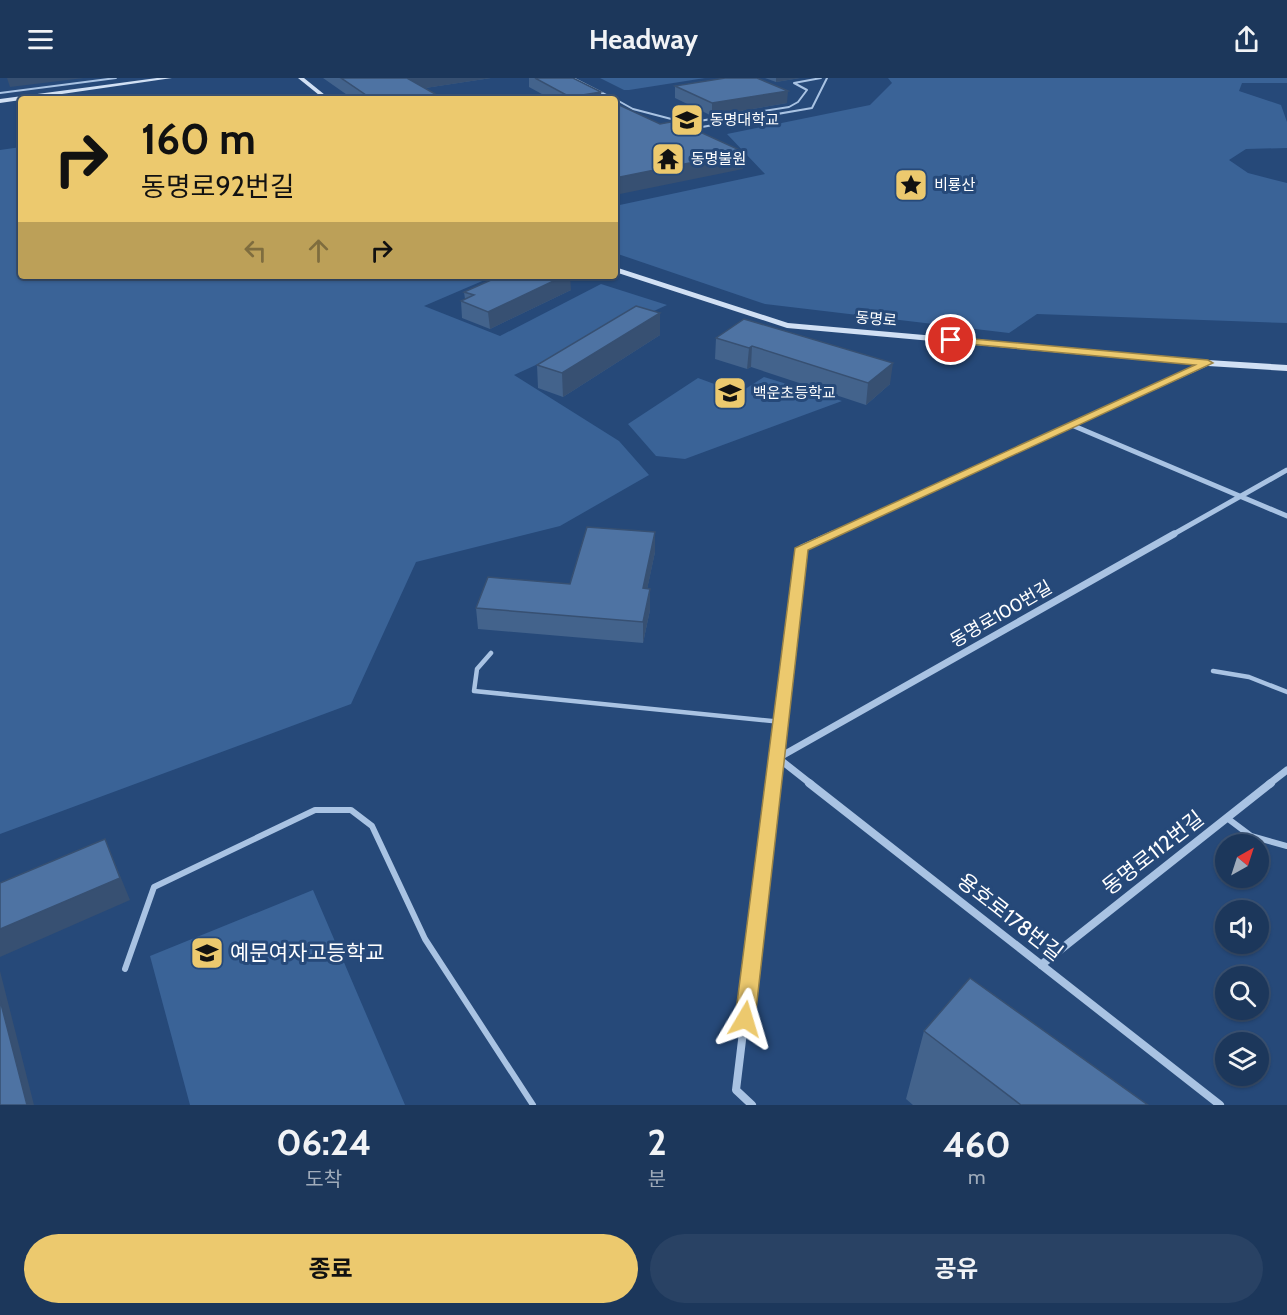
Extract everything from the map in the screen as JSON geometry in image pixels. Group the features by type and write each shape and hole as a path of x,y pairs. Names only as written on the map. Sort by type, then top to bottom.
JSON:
{"street":[{"path":"31,96 169,78"},
{"path":"301,78 323,96"},
{"path":"0,100 18,98"},
{"name":"동명로","path":"618,270 787,325 1287,368"},
{"path":"752,1105 736,1090 802,548 1208,363"},
{"path":"1074,426 1287,516"},
{"name":"동명로100번길","path":"778,758 1287,470"},
{"name":"용호로178번길","path":"778,758 1220,1105"},
{"name":"동명로112번길","path":"1041,965 1287,770"}],"lane":[{"path":"0,93 116,78"},
{"path":"573,78 609,96"},
{"path":"686,123 789,107 798,102 807,90 794,83 821,78"},
{"path":"618,101 633,109 702,127 812,108 827,78"},
{"path":"661,117 682,127"},
{"path":"491,653 477,669 474,691 782,722"},
{"path":"1213,671 1249,677 1287,692"},
{"path":"125,969 154,886 315,810 351,810 372,826 425,939 533,1105"},
{"path":"1227,818 1251,836 1287,846"}],"shaded area":[{"path":"600,78 705,78 624,90"},
{"path":"888,78 1287,78 1287,83 1242,83 1239,91 1281,105 1287,122 1287,148 1246,149 1229,160 1248,173 1287,183 1287,323 1037,314 1009,333 765,304 618,254 618,205 765,174 727,134 870,105 892,83"},
{"path":"18,147 18,279 487,279 424,306 500,336 601,284 667,305 514,375 619,441 649,475 560,526 416,562 351,704 0,834 0,150"},
{"path":"764,377 842,401 685,459 656,456 628,424 698,378 739,393"},
{"path":"313,890 405,1105 190,1105 150,956"}],"building":[{"path":"341,78 407,78 439,96 368,96"},
{"path":"535,78 573,78 601,92 568,96"},
{"path":"725,78 757,78 788,91 712,103 675,86"},
{"path":"618,104 660,124 676,121 744,152 618,177"},
{"path":"493,279 558,279 488,312 461,301 474,295 464,292"},
{"path":"636,306 660,313 562,373 537,365"},
{"path":"744,319 893,363 868,383 752,346 749,348 716,338"},
{"path":"587,527 655,532 643,588 650,589 643,622 476,608 488,577 570,584"},
{"path":"105,839 120,878 0,929 0,883"},
{"path":"970,978 1148,1105 1021,1105 924,1031"},
{"path":"0,1000 27,1105 0,1105"}],"place":[{"name":"동명대학교","path":"687,120"},
{"name":"동명불원","path":"668,159"},
{"name":"비룡산","path":"911,185"},
{"name":"백운초등학교","path":"730,393"},
{"name":"예문여자고등학교","path":"207,953"}],"route":[{"path":"745,1019 802,548 1208,363 951,340"}]}
